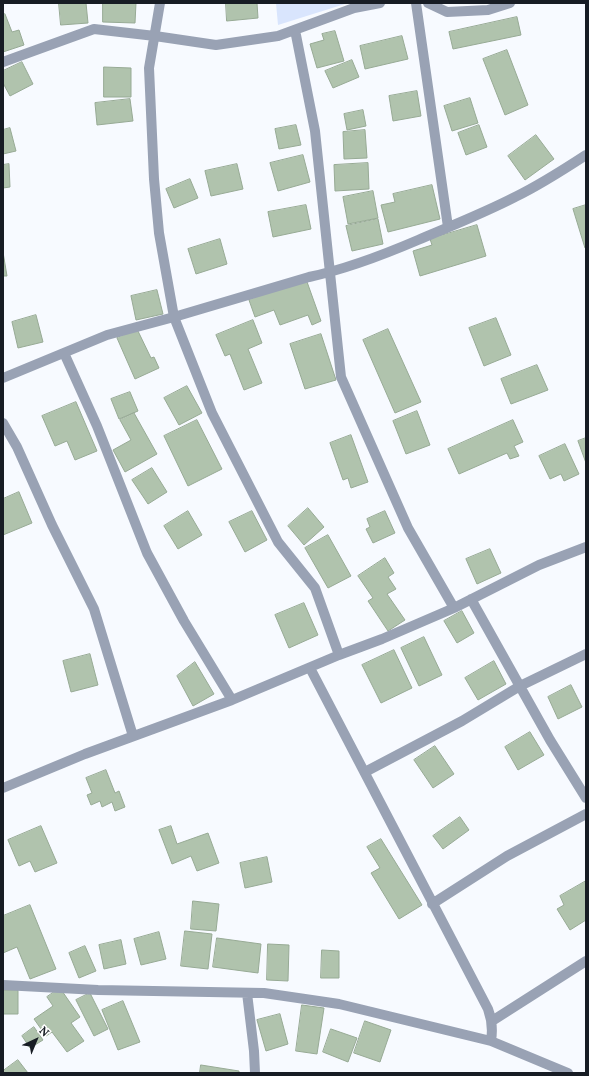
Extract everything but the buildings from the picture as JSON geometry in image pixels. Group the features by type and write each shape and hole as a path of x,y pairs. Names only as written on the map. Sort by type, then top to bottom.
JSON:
{"street":[{"path":"160,3 149,68 154,179 159,233 174,317 212,413 278,542 315,588 339,655"},
{"path":"3,62 94,30 155,36 216,45 278,36 354,8 380,3"},
{"path":"416,3 448,228"},
{"path":"428,3 446,12 488,10 510,3"},
{"path":"295,30 315,131 341,377 408,528 454,608"},
{"path":"3,378 107,335 309,277 330,273 392,251 448,228 516,197 550,178 586,155"},
{"path":"64,352 97,426 146,553 184,621 232,700"},
{"path":"3,423 18,447 52,525 94,609 133,736"},
{"path":"3,788 85,754 232,700 339,655 382,639 471,600 539,565 586,547"},
{"path":"471,600 550,740 586,798"},
{"path":"365,772 462,720 520,686 586,654"},
{"path":"310,668 488,1009 492,1021 493,1031 491,1041"},
{"path":"432,904 507,856 586,814"},
{"path":"492,1021 586,962"},
{"path":"3,985 102,990 264,993 339,1004 491,1041 568,1073"},
{"path":"247,993 255,1073"}],"shaded area":[{"path":"276,3 348,3 278,25"}]}
